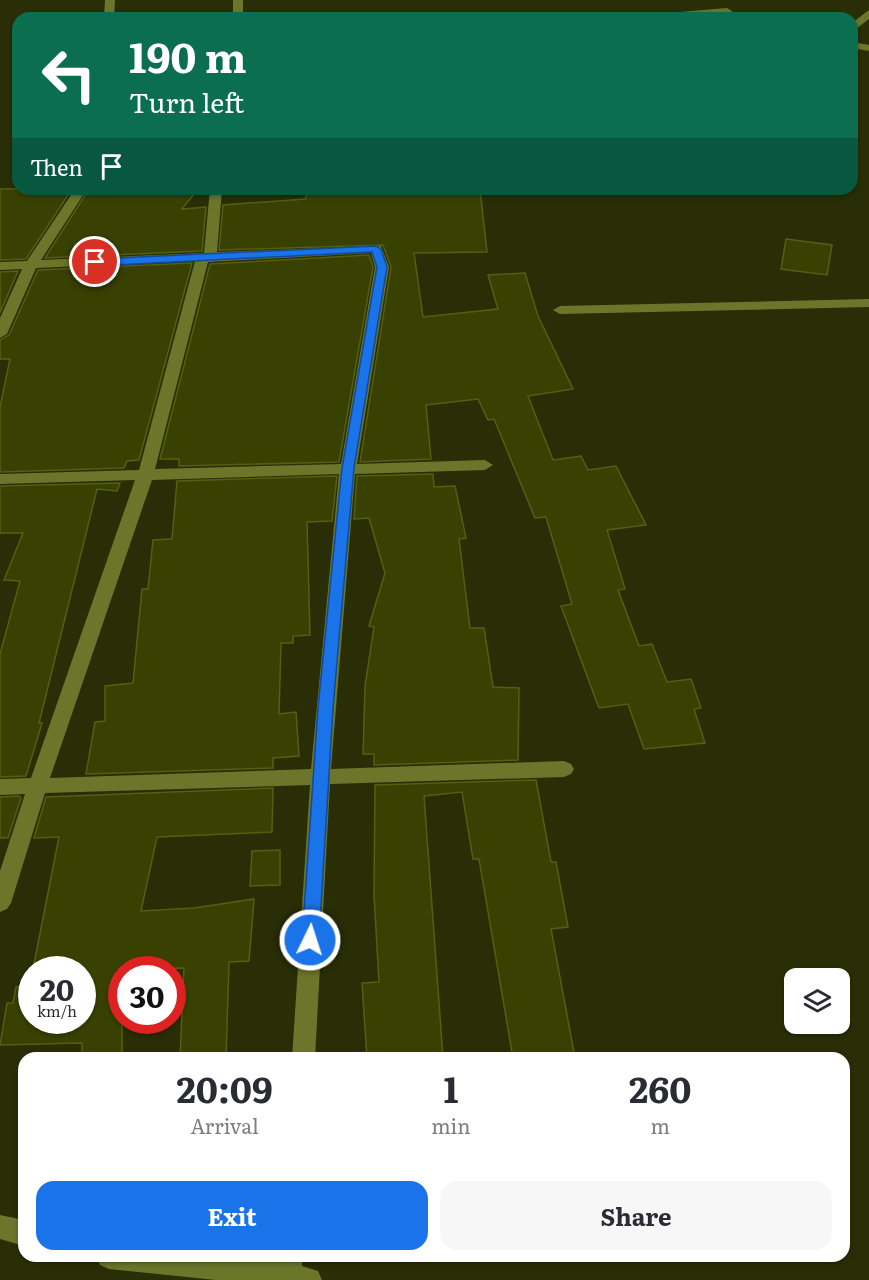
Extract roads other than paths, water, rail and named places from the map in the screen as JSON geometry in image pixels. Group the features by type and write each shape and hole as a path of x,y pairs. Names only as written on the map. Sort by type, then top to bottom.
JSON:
{"street":[{"path":"717,0 729,12"},
{"path":"858,23 869,13"},
{"path":"0,334 31,265 77,195"},
{"path":"0,903 38,785 145,476 206,258 215,195"},
{"path":"0,266 376,249 382,267 348,468 321,775 303,1052"},
{"path":"560,310 869,303"},
{"path":"0,479 485,465"},
{"path":"0,787 564,769"},
{"path":"0,1227 18,1232"},
{"path":"189,1262 296,1270"}]}
